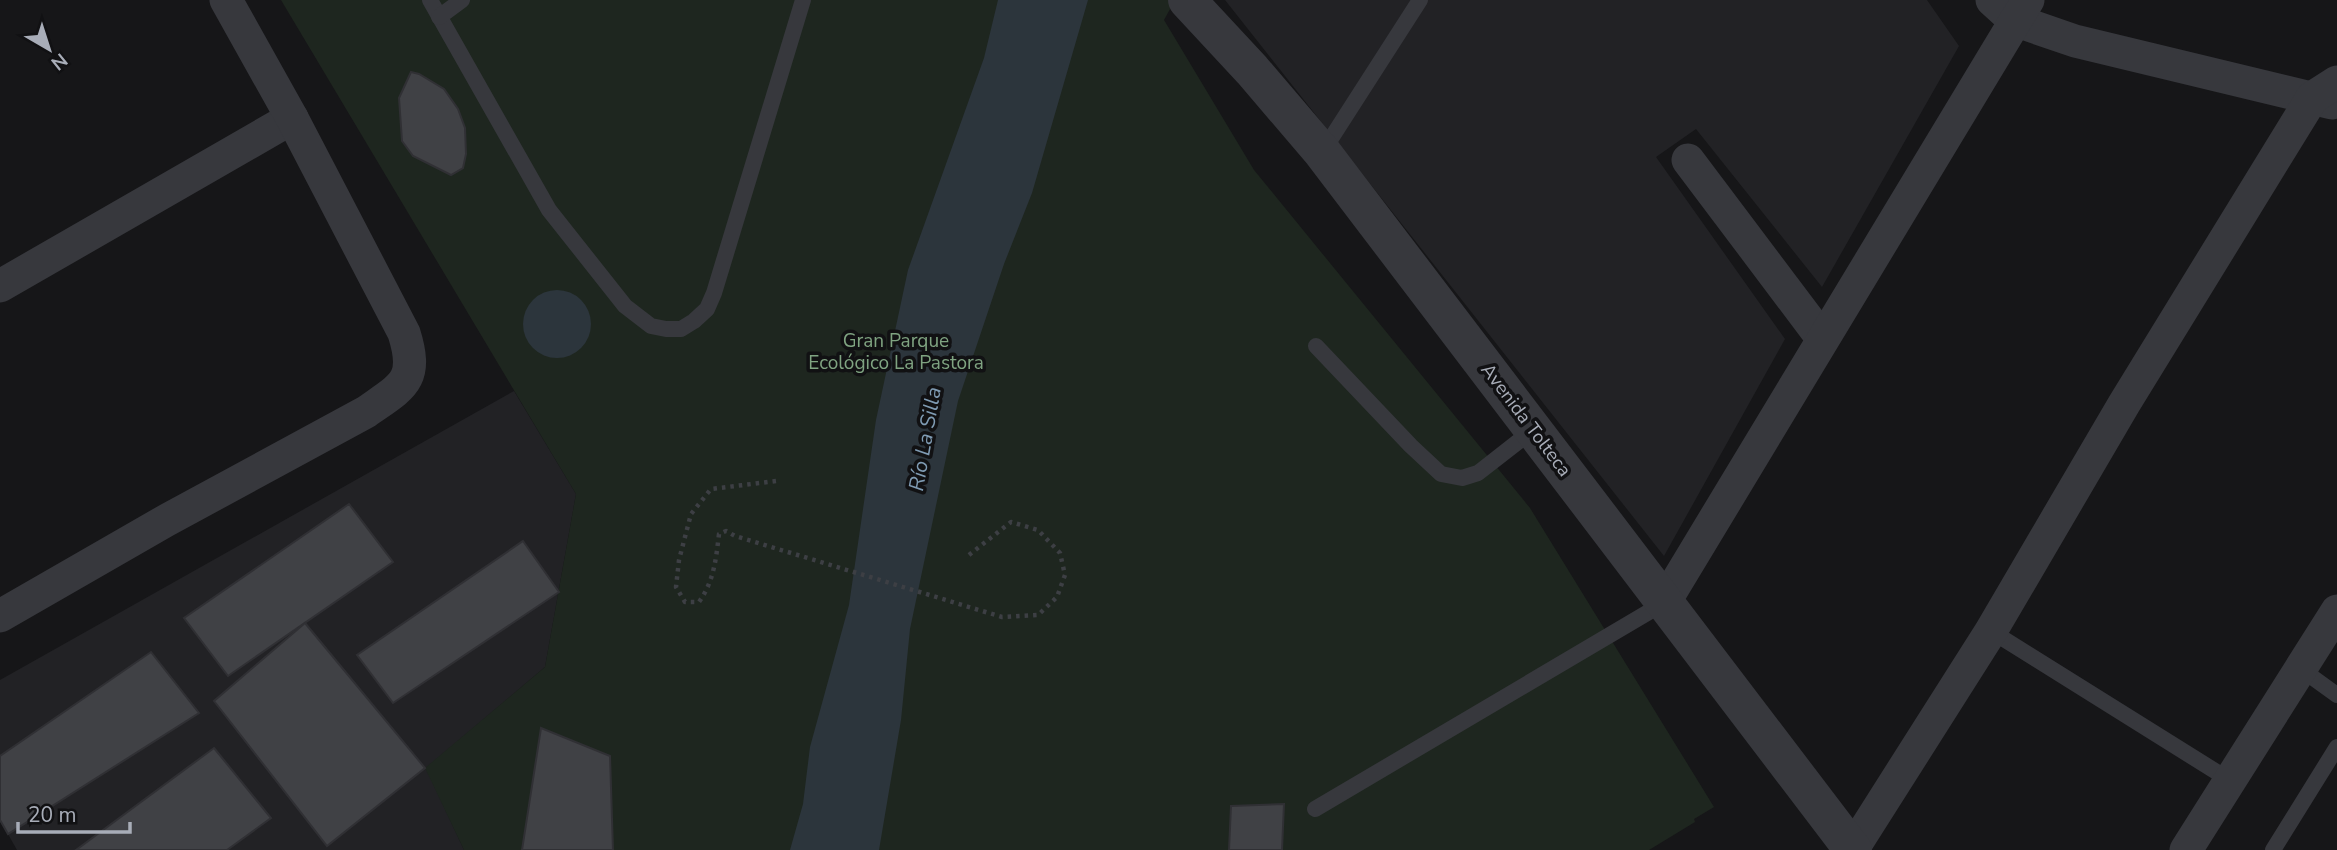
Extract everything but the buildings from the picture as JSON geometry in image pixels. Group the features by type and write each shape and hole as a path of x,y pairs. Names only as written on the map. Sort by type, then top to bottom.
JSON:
{"street":[{"path":"0,616 167,520 366,412 408,378 411,357 404,333 292,118 226,0"},
{"path":"1664,603 1822,338 2011,7 2076,41 2329,95 2124,404 1991,631 1853,850"},
{"name":"Avenida Tolteca","path":"1200,13 1322,152 1853,850"},
{"path":"0,286 292,118"},
{"path":"1688,160 1822,338"},
{"path":"2186,850 2337,611"}],"lane":[{"path":"430,0 549,210 625,306 651,326 666,329 681,328 707,309 727,254 803,0"},
{"path":"439,17 462,0"},
{"path":"1322,152 1420,0"},
{"path":"1316,345 1410,446 1441,474 1462,478 1478,473 1533,430"},
{"path":"1315,809 1664,603"},
{"path":"1991,631 2231,781"},
{"path":"2301,669 2337,695"},
{"path":"2273,850 2337,747"}],"path":[{"path":"776,481 711,489 691,514 679,560 676,587 685,602 698,602 709,588 714,573 719,534 726,531 1002,617 1038,615 1058,597 1065,575 1059,553 1038,530 1011,522 969,555"}],"shaded area":[{"path":"1225,0 1927,0 1959,46 1822,287 1696,129 1656,157 1785,339 1664,556"},
{"path":"514,391 576,494 545,667 426,768 464,850 17,850 0,820 0,680"}],"green space":[{"name":"Gran Parque Ecológico La Pastora","path":"281,0 1175,0 1164,20 1254,170 1530,508 1714,807 1649,850 464,850 425,768 545,667 576,494"}],"water":[{"name":"Río La Silla","path":"998,0 1088,0 1032,193 1004,264 958,401 910,629 901,720 879,850 790,850 803,804 810,747 849,605 876,420 908,270 984,58"},
{"path":"557,290 570,292 581,300 589,311 589,337 581,348 570,356 557,358 544,356 533,348 525,337 523,324 525,311 533,300 544,292"}]}
